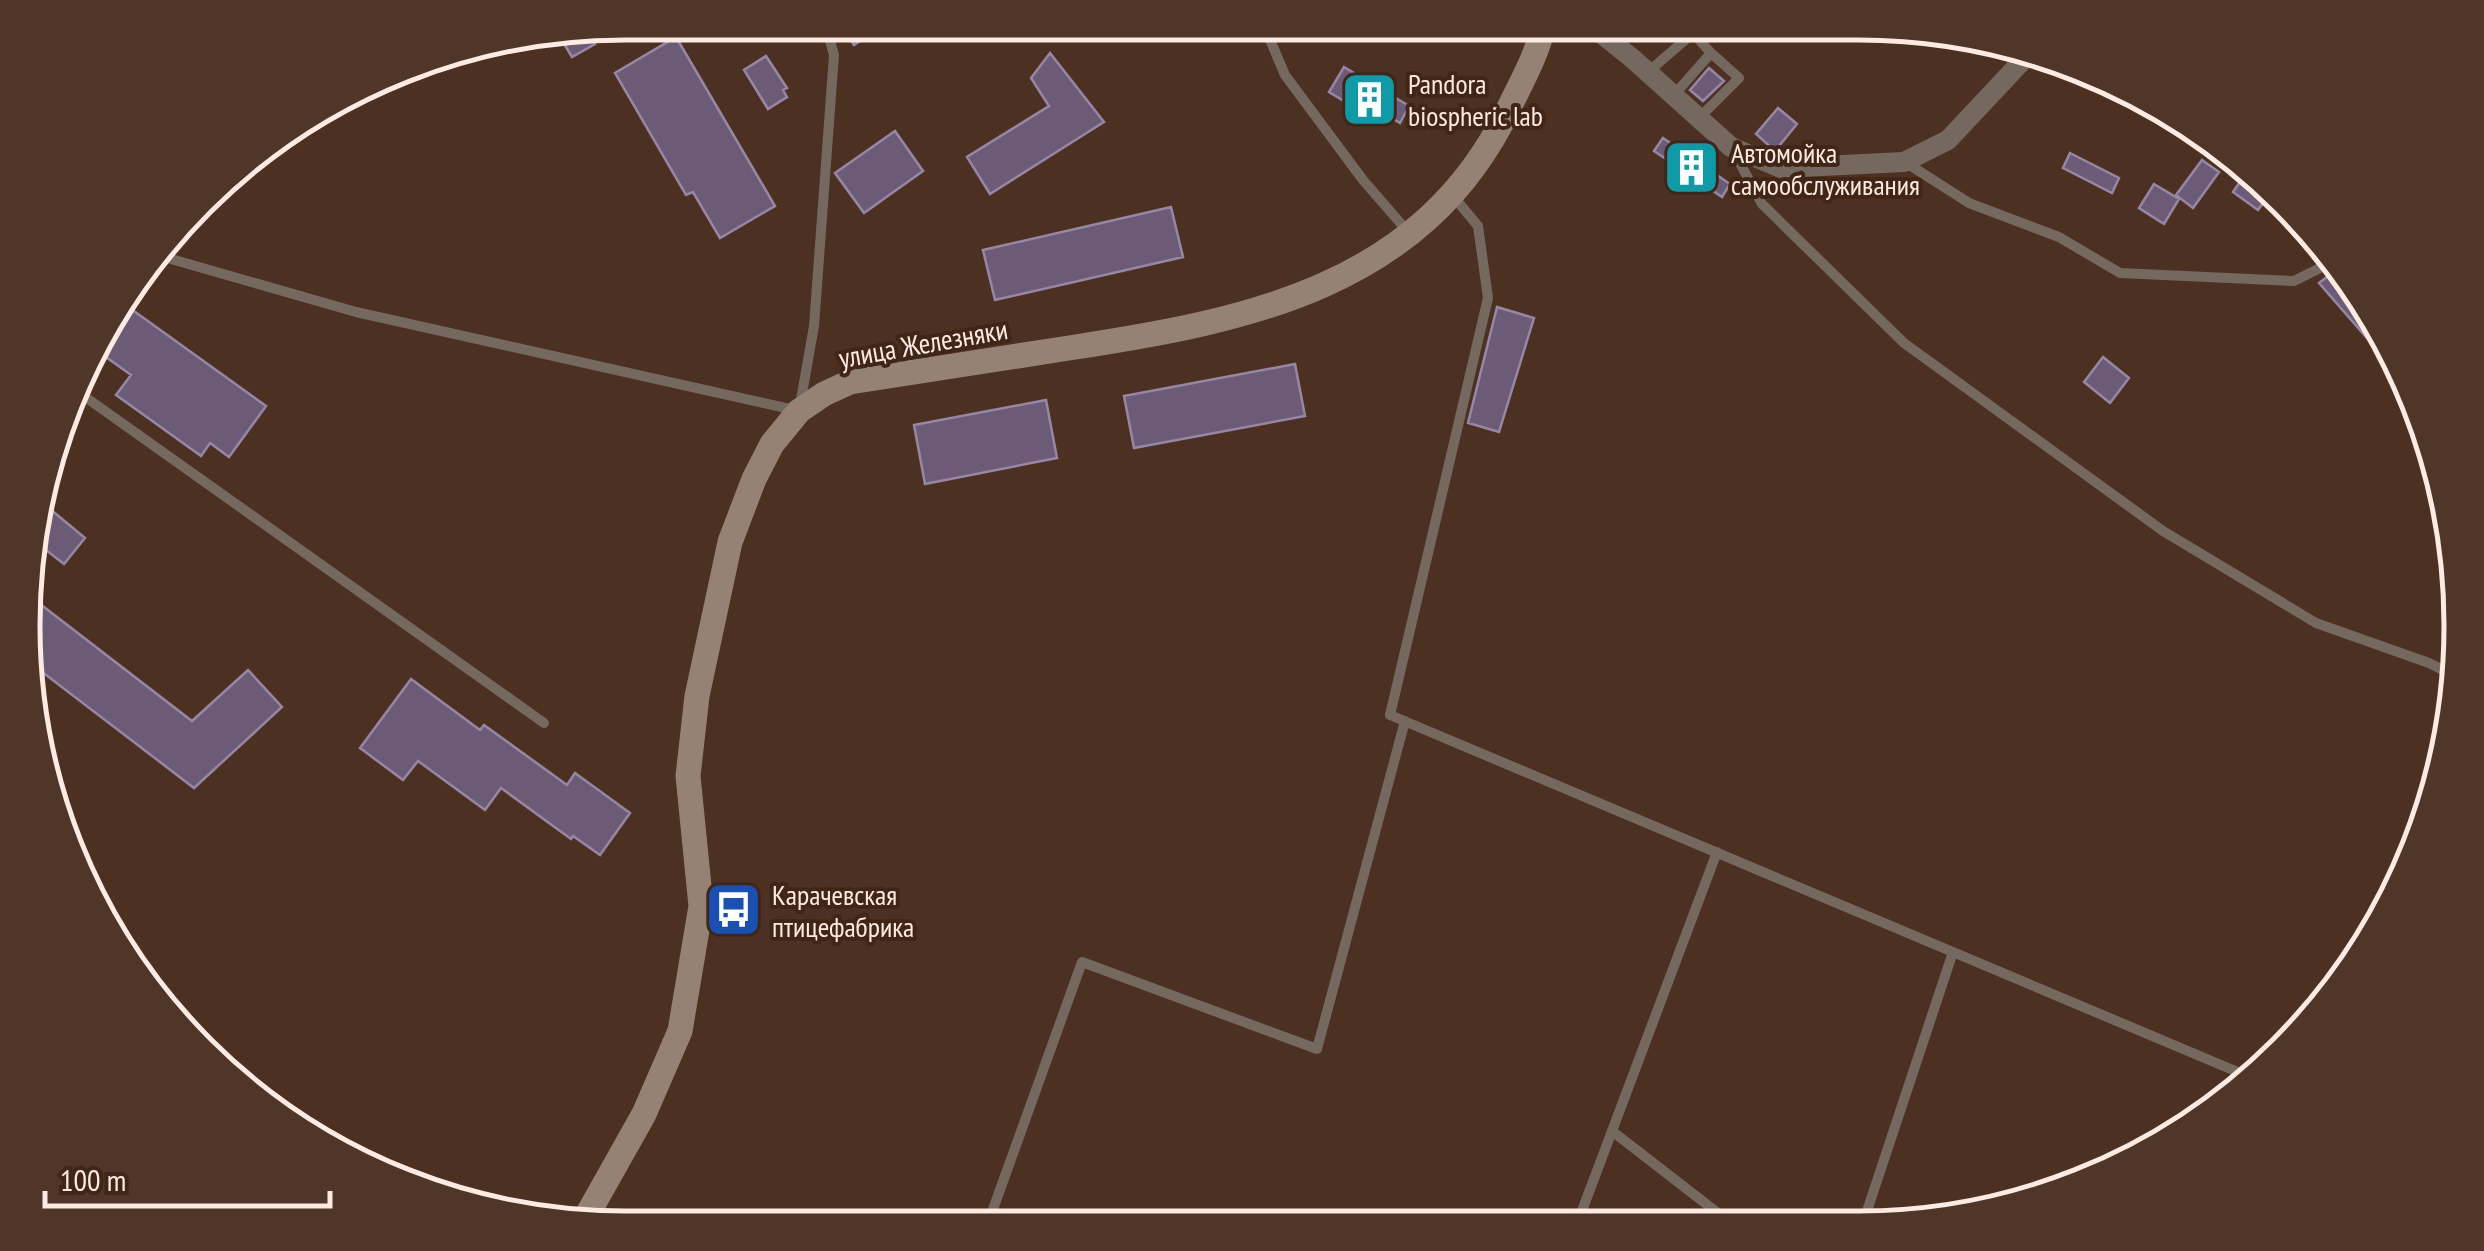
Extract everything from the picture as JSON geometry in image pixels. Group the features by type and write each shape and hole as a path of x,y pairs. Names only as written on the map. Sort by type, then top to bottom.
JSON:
{"street":[{"name":"улица Железняки","path":"590,1210 644,1114 680,1032 701,906 688,776 711,621 730,542 772,444 799,411 850,382 1184,330 1287,302 1382,255 1453,196 1498,131 1531,63 1536,40"},
{"path":"1608,40 1731,147 1781,168 1904,162 1948,140 2020,63"}],"lane":[{"path":"169,259 356,312 799,411 814,326 834,55 830,40"},
{"path":"1270,40 1285,75 1363,180 1410,234"},
{"path":"1648,72 1685,40"},
{"path":"1698,40 1739,78 1698,120"},
{"path":"1674,96 1712,53"},
{"path":"1731,147 1762,204 1904,343 2163,531 2316,623 2442,671"},
{"path":"1904,162 1969,203 2059,237 2120,272 2294,280 2321,267"},
{"path":"1453,196 1478,226 1488,298 1390,714 2238,1072"},
{"path":"86,398 544,722"},
{"path":"992,1211 1082,962 1318,1048 1405,721"},
{"path":"1582,1211 1717,852"},
{"path":"1867,1211 1953,952"},
{"path":"1612,1131 1715,1211"}],"building":[{"path":"671,40 678,40 775,206 720,238 693,192 686,195 615,73"},
{"path":"593,41 595,44 572,57 564,43"},
{"path":"1050,53 1104,122 990,194 967,157 1049,106 1031,78"},
{"path":"766,56 787,88 783,90 787,97 768,109 744,70"},
{"name":"Pandora biospheric lab","path":"1344,67 1409,106 1400,123 1374,107 1369,116 1329,92"},
{"path":"1709,68 1724,81 1703,101 1690,90"},
{"path":"1778,108 1797,124 1775,151 1756,134"},
{"path":"895,131 923,171 864,213 835,173"},
{"name":"Автомойка самообслуживания","path":"1663,138 1730,184 1722,197 1654,151"},
{"path":"2070,153 2119,178 2112,193 2063,168"},
{"path":"2202,160 2219,172 2193,208 2176,195"},
{"path":"2240,181 2264,202 2258,210 2233,192"},
{"path":"2154,184 2179,199 2164,224 2139,208"},
{"path":"1171,207 1183,257 995,300 983,250"},
{"path":"2328,276 2367,336 2366,337 2319,283"},
{"path":"1497,307 1534,318 1499,432 1468,423"},
{"path":"133,310 266,406 229,457 210,443 201,456 116,395 131,375 105,357"},
{"path":"2103,357 2129,378 2110,403 2084,382"},
{"path":"1295,364 1305,416 1134,448 1124,396"},
{"path":"1046,400 1057,458 925,484 914,425"},
{"path":"51,510 85,538 64,564 45,549"},
{"path":"41,604 192,721 248,670 282,707 194,788 42,672"},
{"path":"411,679 480,730 484,725 567,785 575,773 630,813 600,855 573,836 571,839 501,788 485,810 418,761 403,780 360,748"}],"place":[{"name":"Pandora biospheric lab","path":"1369,99"},
{"name":"Автомойка самообслуживания","path":"1692,168"},
{"name":"Карачевская птицефабрика","path":"733,910"}]}
